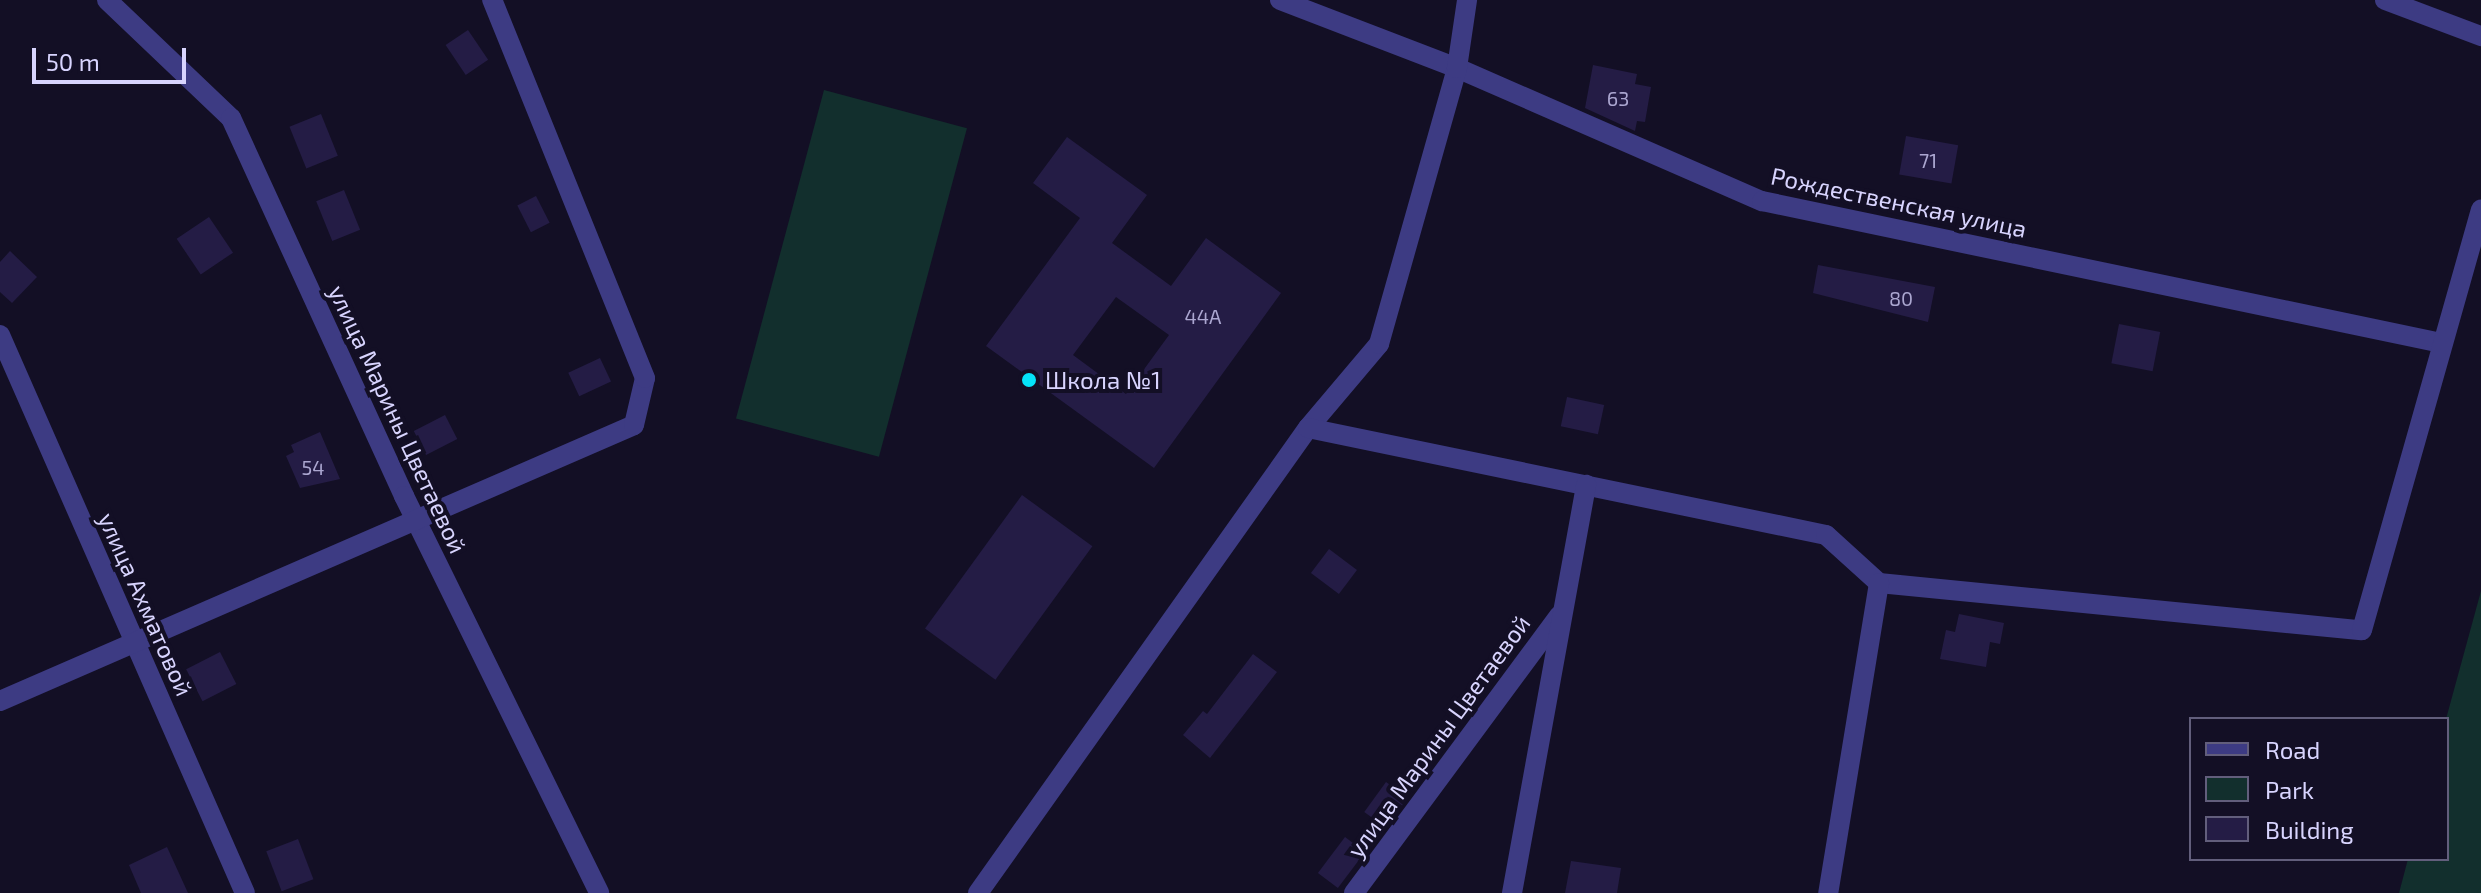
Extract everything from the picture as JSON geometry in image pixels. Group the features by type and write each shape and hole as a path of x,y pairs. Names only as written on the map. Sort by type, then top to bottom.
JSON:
{"street":[{"name":"улица Марины Цветаевой","path":"107,0 231,118 416,520 599,893"},
{"path":"0,701 634,425 645,378 492,0"},
{"name":"Рождественская улица","path":"1280,0 1457,68 1762,201 2441,343"},
{"path":"978,893 1308,428 1379,344 1457,68 1467,0"},
{"path":"2385,0 2481,36"},
{"path":"1308,428 1826,535 1879,583 2362,630 2481,210"},
{"name":"улица Ахматовой","path":"0,335 245,893"},
{"name":"улица Марины Цветаевой","path":"1512,893 1586,485"},
{"path":"1828,893 1879,583"},
{"name":"улица Марины Цветаевой","path":"1354,893 1563,611"}],"green space":[{"path":"824,90 967,128 879,457 736,418"},
{"path":"2481,591 2481,893 2399,893 2407,861 2449,861 2449,717 2447,717"}],"building":[{"path":"468,30 488,60 466,75 446,45"},
{"path":"1593,65 1637,74 1635,84 1651,87 1645,122 1637,121 1635,131 1585,108"},
{"path":"321,114 338,156 306,168 289,127"},
{"path":"1906,136 1958,145 1951,184 1899,174"},
{"path":"1067,137 1147,195 1112,243 1171,286 1206,238 1281,293 1154,468 986,346 1080,218 1033,183","holes":["1116,297 1169,335 1126,394 1073,355"]},
{"path":"344,190 360,230 332,241 316,201"},
{"path":"536,196 550,223 531,232 517,206"},
{"path":"209,217 233,253 201,274 177,239"},
{"path":"10,251 37,277 12,303 0,292 0,262"},
{"path":"1818,265 1935,287 1928,322 1813,293"},
{"path":"2119,324 2160,332 2153,371 2111,363"},
{"path":"600,358 611,382 579,396 568,373"},
{"path":"1567,397 1604,405 1598,434 1561,426"},
{"path":"445,415 457,439 426,455 414,431"},
{"path":"320,432 340,479 300,488 286,456 294,452 291,445"},
{"path":"1022,495 1092,546 995,680 925,628"},
{"path":"1329,549 1357,570 1339,594 1311,573"},
{"path":"1959,614 2004,623 2000,644 1990,642 1986,667 1940,659 1946,630 1955,632"},
{"path":"220,652 236,684 202,701 186,669"},
{"path":"1253,654 1277,672 1210,758 1183,735 1203,711 1207,714"},
{"path":"1386,782 1408,798 1386,828 1364,812"},
{"path":"1345,837 1365,852 1338,888 1318,873"},
{"path":"298,839 313,879 282,891 266,851"},
{"path":"167,847 188,893 141,893 129,865"},
{"path":"1571,861 1621,868 1617,893 1565,893"}],"place":[{"name":"Школа №1","path":"1029,380"}]}
